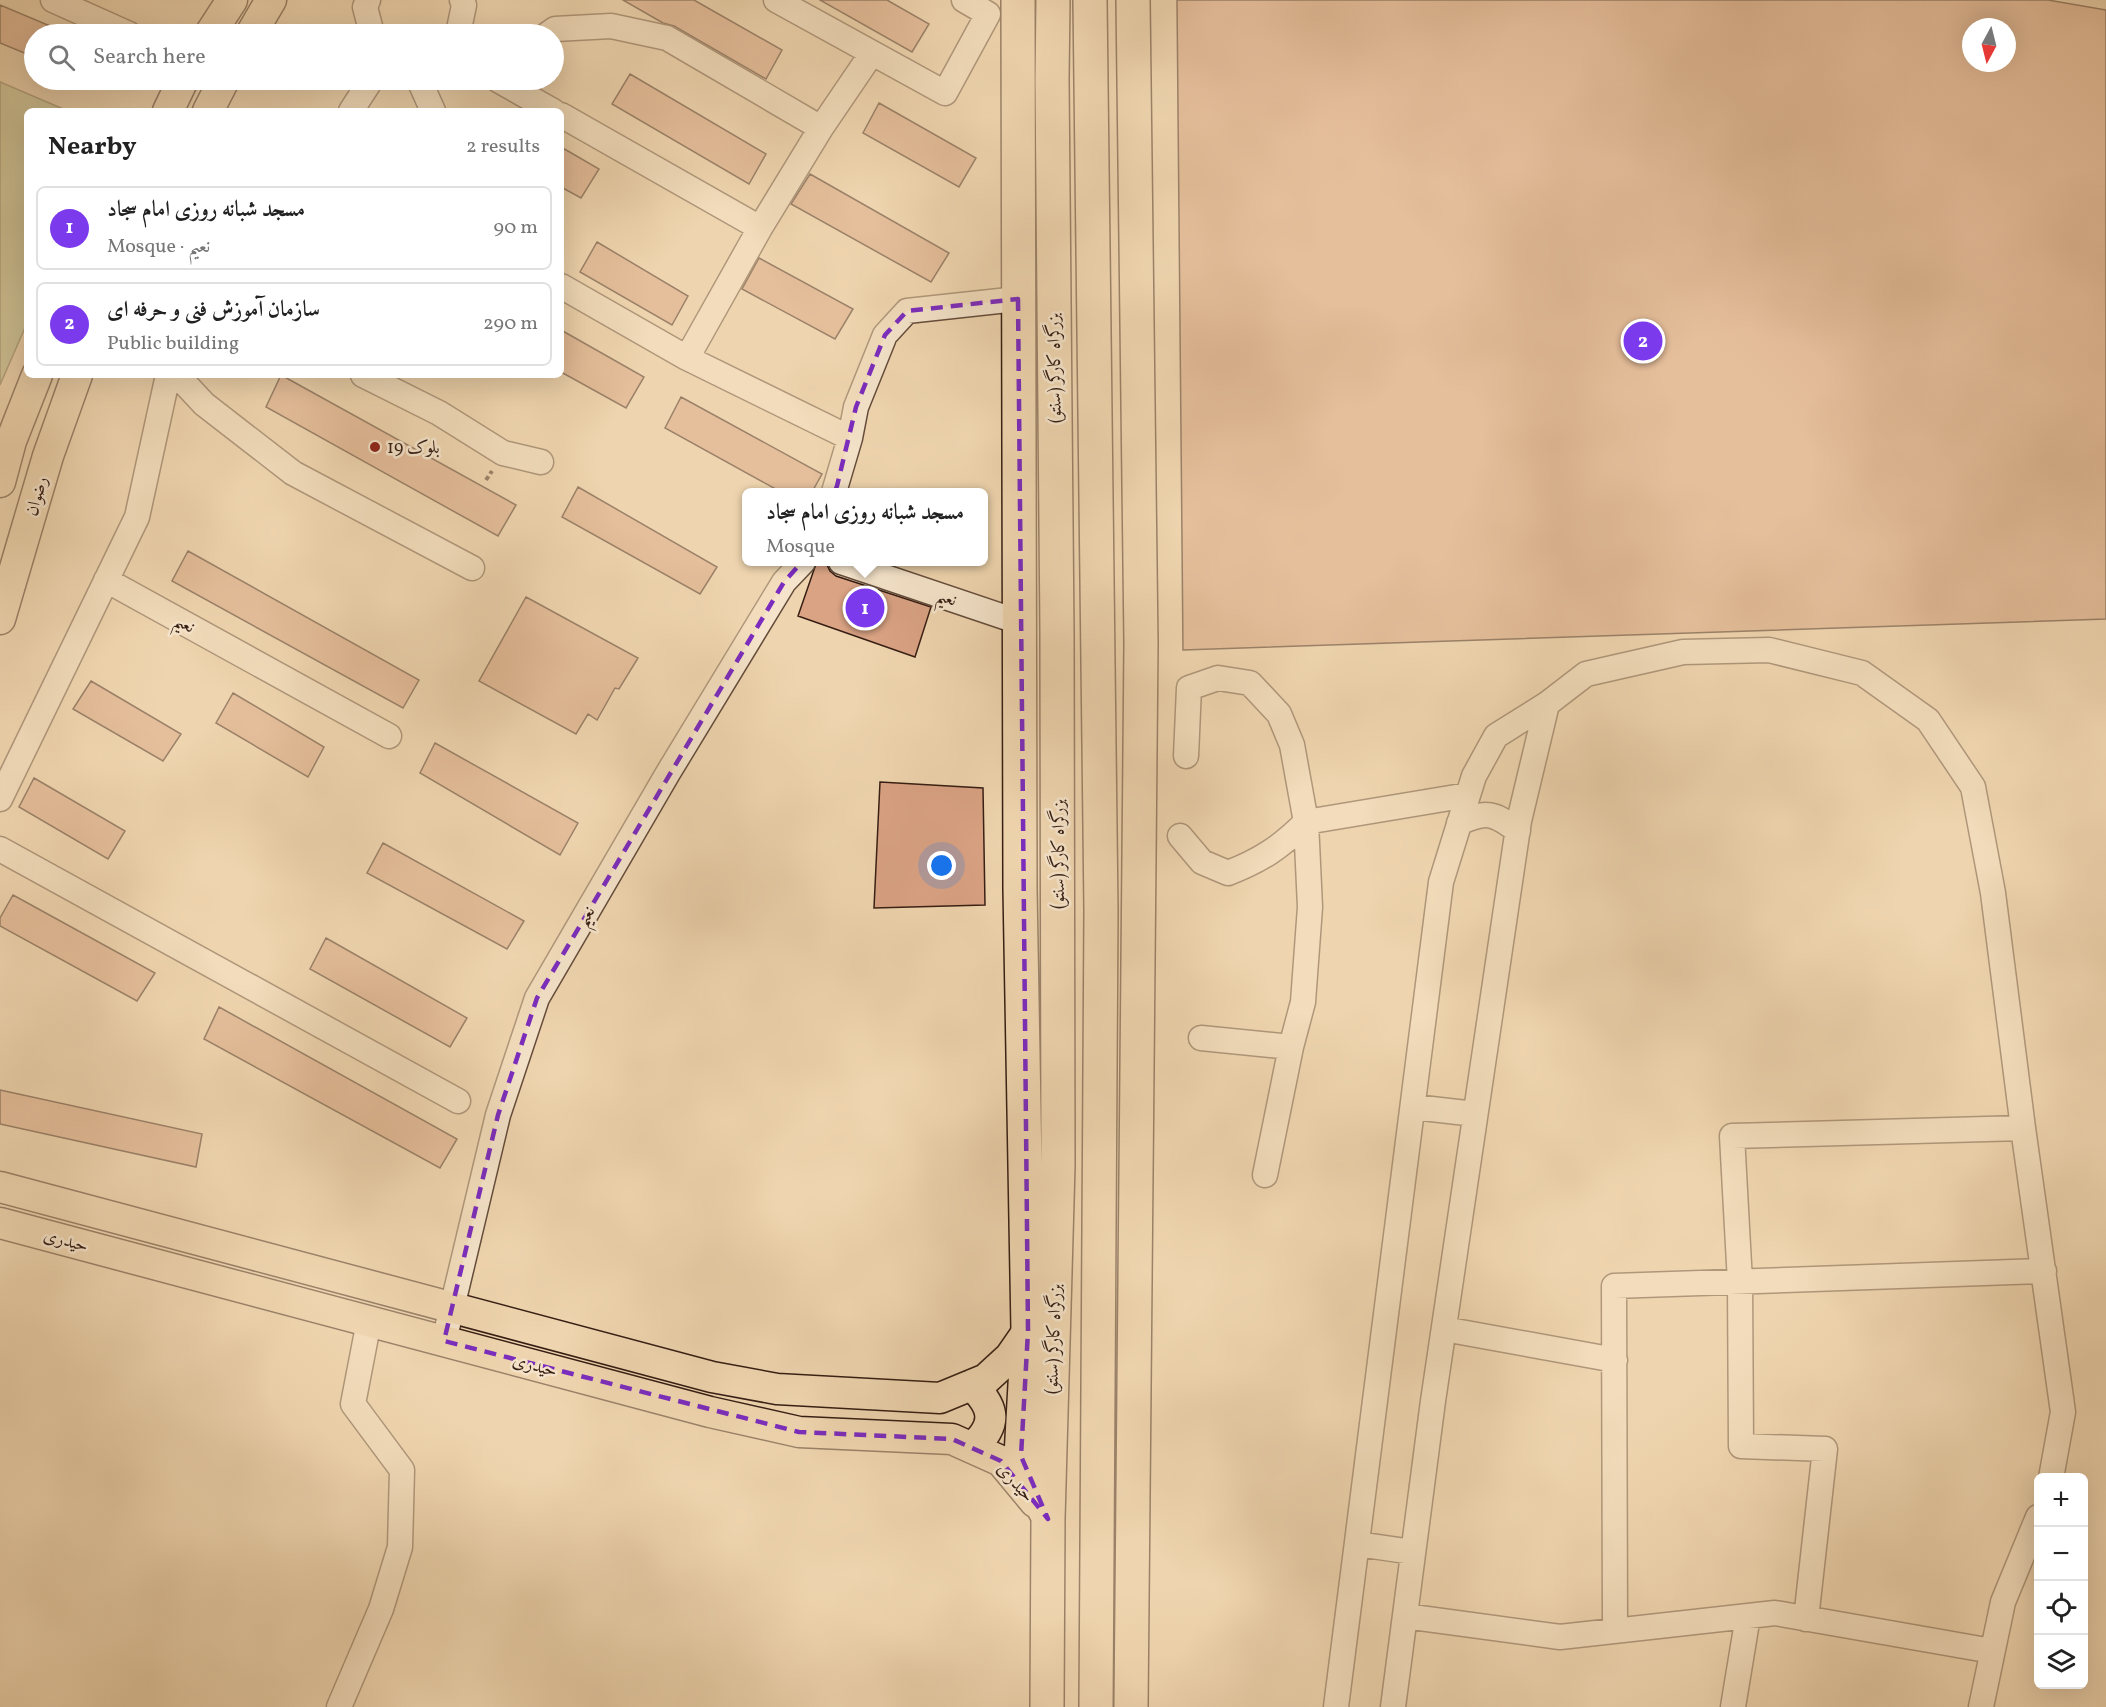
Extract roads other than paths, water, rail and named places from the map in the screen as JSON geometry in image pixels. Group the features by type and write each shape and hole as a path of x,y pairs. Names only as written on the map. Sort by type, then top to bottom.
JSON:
{"highway":[{"path":"1018,0 1020,877 1028,1331 1021,1455 1048,1519"},
{"name":"بزرگراه کارگر (سنتو)","path":"1047,1707 1048,1519 1058,1166 1058,657 1053,0"},
{"path":"1090,0 1101,911 1096,1699"},
{"path":"1131,1707 1141,644 1133,0"}],"main road":[{"path":"216,24 232,0"},
{"path":"257,24 272,0"},
{"path":"169,108 178,90"},
{"path":"210,108 219,90"},
{"path":"0,482 6,442 37,378"},
{"name":"رضوان","path":"0,619 48,456 76,378"},
{"name":"حیدری","path":"0,1188 712,1377 777,1389 940,1398 986,1379 1010,1357 1028,1331"},
{"name":"حیدری","path":"0,1223 710,1412 799,1432 952,1439 1001,1461 1048,1519"},
{"path":"972,1385 986,1398 991,1417 986,1435 972,1448"}],"street":[{"path":"53,0 107,24"},
{"path":"368,0 365,7 369,24"},
{"path":"460,24 464,5 462,0"},
{"path":"776,0 945,93 988,14 964,0"},
{"path":"564,29 611,26 667,38 821,128"},
{"path":"687,358 760,228 821,128 872,53"},
{"path":"353,108 365,90"},
{"path":"424,90 432,108"},
{"path":"516,90 548,108"},
{"path":"564,117 760,228"},
{"path":"564,288 687,358 850,438"},
{"path":"835,488 850,438 856,407 885,335 907,311 1018,299"},
{"path":"0,799 137,518 167,378"},
{"path":"180,378 204,404 293,473 472,568"},
{"path":"369,378 439,413 503,453 540,462"},
{"name":"نعیم","path":"444,1341 498,1115 537,998 668,773 784,582 798,566"},
{"name":"نعیم","path":"856,566 1019,622"},
{"name":"نعیم","path":"106,580 389,736"},
{"path":"1336,1707 1441,882 1474,776 1496,736 1547,704 1586,674 1683,652 1769,650 1862,673 1928,720 1973,787 1993,893 2063,1412 2052,1473"},
{"path":"1186,756 1189,688 1218,678 1250,683 1279,714 1292,745 1306,822 1310,907 1304,1002 1291,1047 1265,1175"},
{"path":"1393,1707 1444,1329 1518,831 1547,704"},
{"path":"1180,836 1202,862 1228,873 1255,862 1287,842 1306,822 1468,795"},
{"path":"1459,824 1475,816 1499,816 1518,831"},
{"path":"0,849 458,1101"},
{"path":"1201,1038 1291,1047"},
{"path":"1414,1107 1475,1114"},
{"path":"1806,1618 1825,1449 1741,1446 1740,1281 1732,1136 2023,1128"},
{"path":"1615,1631 1614,1286 2044,1271"},
{"path":"339,1707 381,1609 400,1547 402,1470 353,1404 369,1321"},
{"path":"1444,1329 1615,1360"},
{"path":"1981,1707 2003,1602 2034,1527"},
{"path":"1358,1544 1413,1552"},
{"path":"1405,1616 1560,1637 1775,1613 1992,1651"},
{"path":"1733,1707 1748,1616"}],"place":[{"name":"سازمان آموزش فنی و حرفه ای","path":"1643,341"},
{"name":"بلوک 19","path":"375,447"},
{"name":"مسجد شبانه روزی امام سجاد","path":"865,608"}]}
